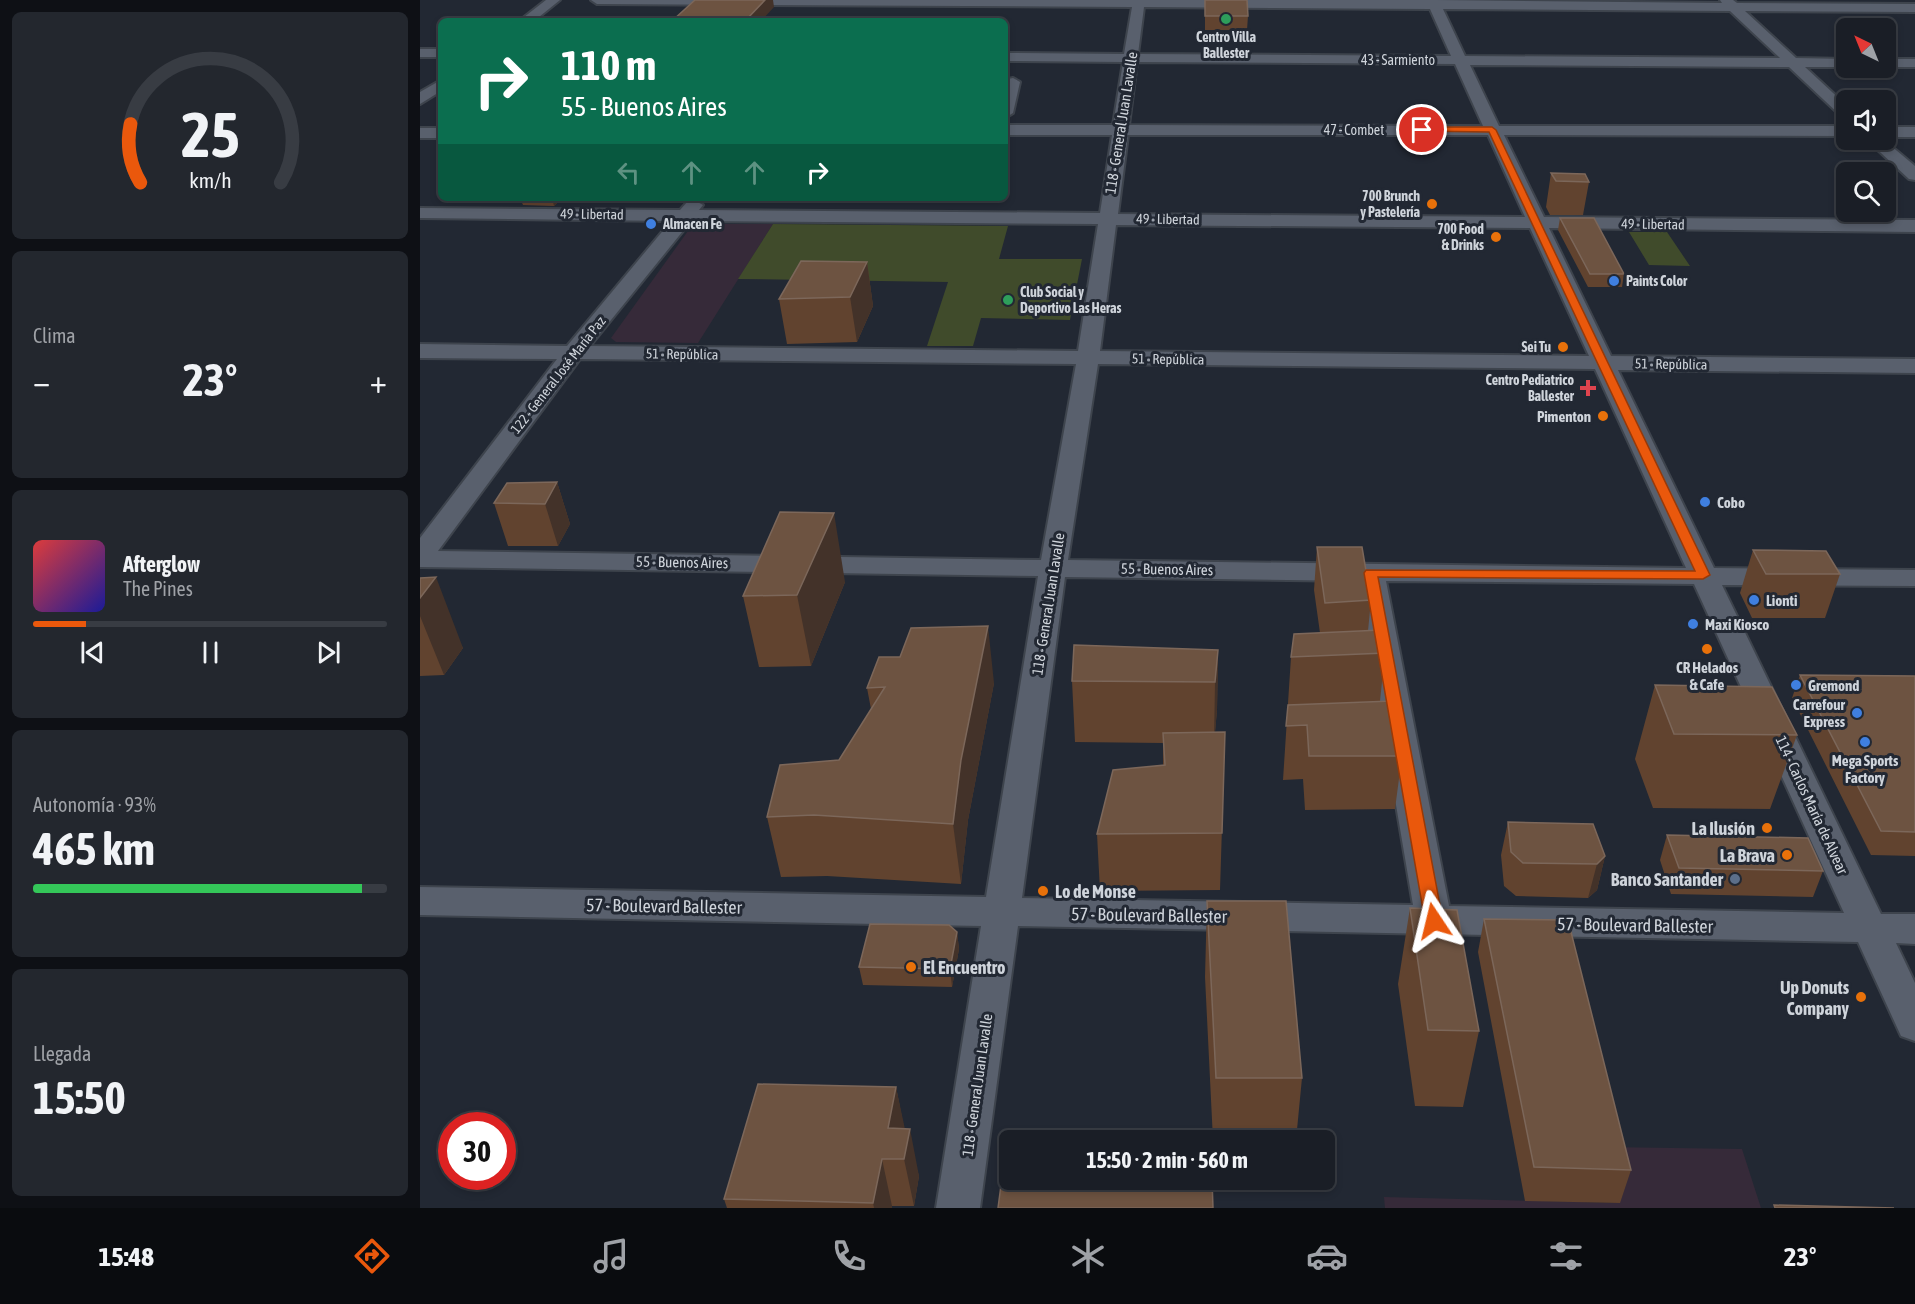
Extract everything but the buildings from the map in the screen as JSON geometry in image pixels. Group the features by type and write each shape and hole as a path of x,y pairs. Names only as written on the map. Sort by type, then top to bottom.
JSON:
{"street":[{"path":"530,18 554,0"},
{"path":"597,0 1730,3 1915,8"},
{"path":"836,15 847,1"},
{"name":"118 - General Juan Lavalle","path":"958,1208 1053,567 1088,358 1106,219 1139,2"},
{"name":"114 - Carlos María de Alvear","path":"1433,2 1915,1024"},
{"path":"1730,3 1836,104"},
{"path":"420,53 438,53"},
{"name":"43 - Sarmiento","path":"1008,57 1836,63"},
{"path":"1896,63 1915,63"},
{"path":"1008,101 1013,82"},
{"path":"420,99 438,86"},
{"name":"47 - Combet","path":"1008,130 1836,132"},
{"path":"1896,132 1915,132"},
{"path":"420,133 438,133"},
{"path":"1886,150 1915,175"},
{"name":"49 - Libertad","path":"420,213 692,207 1106,219 1915,226"},
{"name":"122 - General José María Paz","path":"420,557 573,352 692,207"},
{"name":"51 - República","path":"420,351 1915,366"},
{"name":"55 - Buenos Aires","path":"420,557 1370,573 1915,578"},
{"path":"1370,573 1434,921"},
{"name":"57 - Boulevard Ballester","path":"420,901 1915,929"}],"shaded area":[{"path":"693,224 773,224 698,343 616,342 611,338"},
{"path":"1606,1147 1742,1149 1761,1208 1385,1208 1384,1197 1619,1203"}],"green space":[{"name":"Club Social y Deportivo Las Heras","path":"773,224 1008,226 999,259 1082,259 1070,320 981,318 973,346 927,346 948,282 738,279"},
{"path":"1629,232 1667,232 1690,266 1649,265"}],"place":[{"name":"Centro Villa Ballester","path":"1226,19"},
{"name":"700 Brunch y Pastelería","path":"1432,204"},
{"name":"Almacen Fe","path":"651,224"},
{"name":"700 Food & Drinks","path":"1496,237"},
{"name":"Paints Color","path":"1614,281"},
{"name":"Club Social y Deportivo Las Heras","path":"1008,300"},
{"name":"Sei Tu","path":"1563,347"},
{"name":"Centro Pediatrico Ballester","path":"1588,388"},
{"name":"Pimenton","path":"1603,416"},
{"name":"Cobo","path":"1705,502"},
{"name":"Lionti","path":"1754,600"},
{"name":"Maxi Kiosco","path":"1693,624"},
{"name":"CR Helados & Cafe","path":"1707,649"},
{"name":"Gremond","path":"1796,685"},
{"name":"Carrefour Express","path":"1857,713"},
{"name":"Mega Sports Factory","path":"1865,742"},
{"name":"La Ilusión","path":"1767,828"},
{"name":"La Brava","path":"1787,855"},
{"name":"Banco Santander","path":"1735,879"},
{"name":"Lo de Monse","path":"1043,891"},
{"name":"El Encuentro","path":"911,967"},
{"name":"Up Donuts Company","path":"1861,997"}],"route":[{"path":"1422,130 1492,130 1703,575 1370,573 1434,921"}]}
